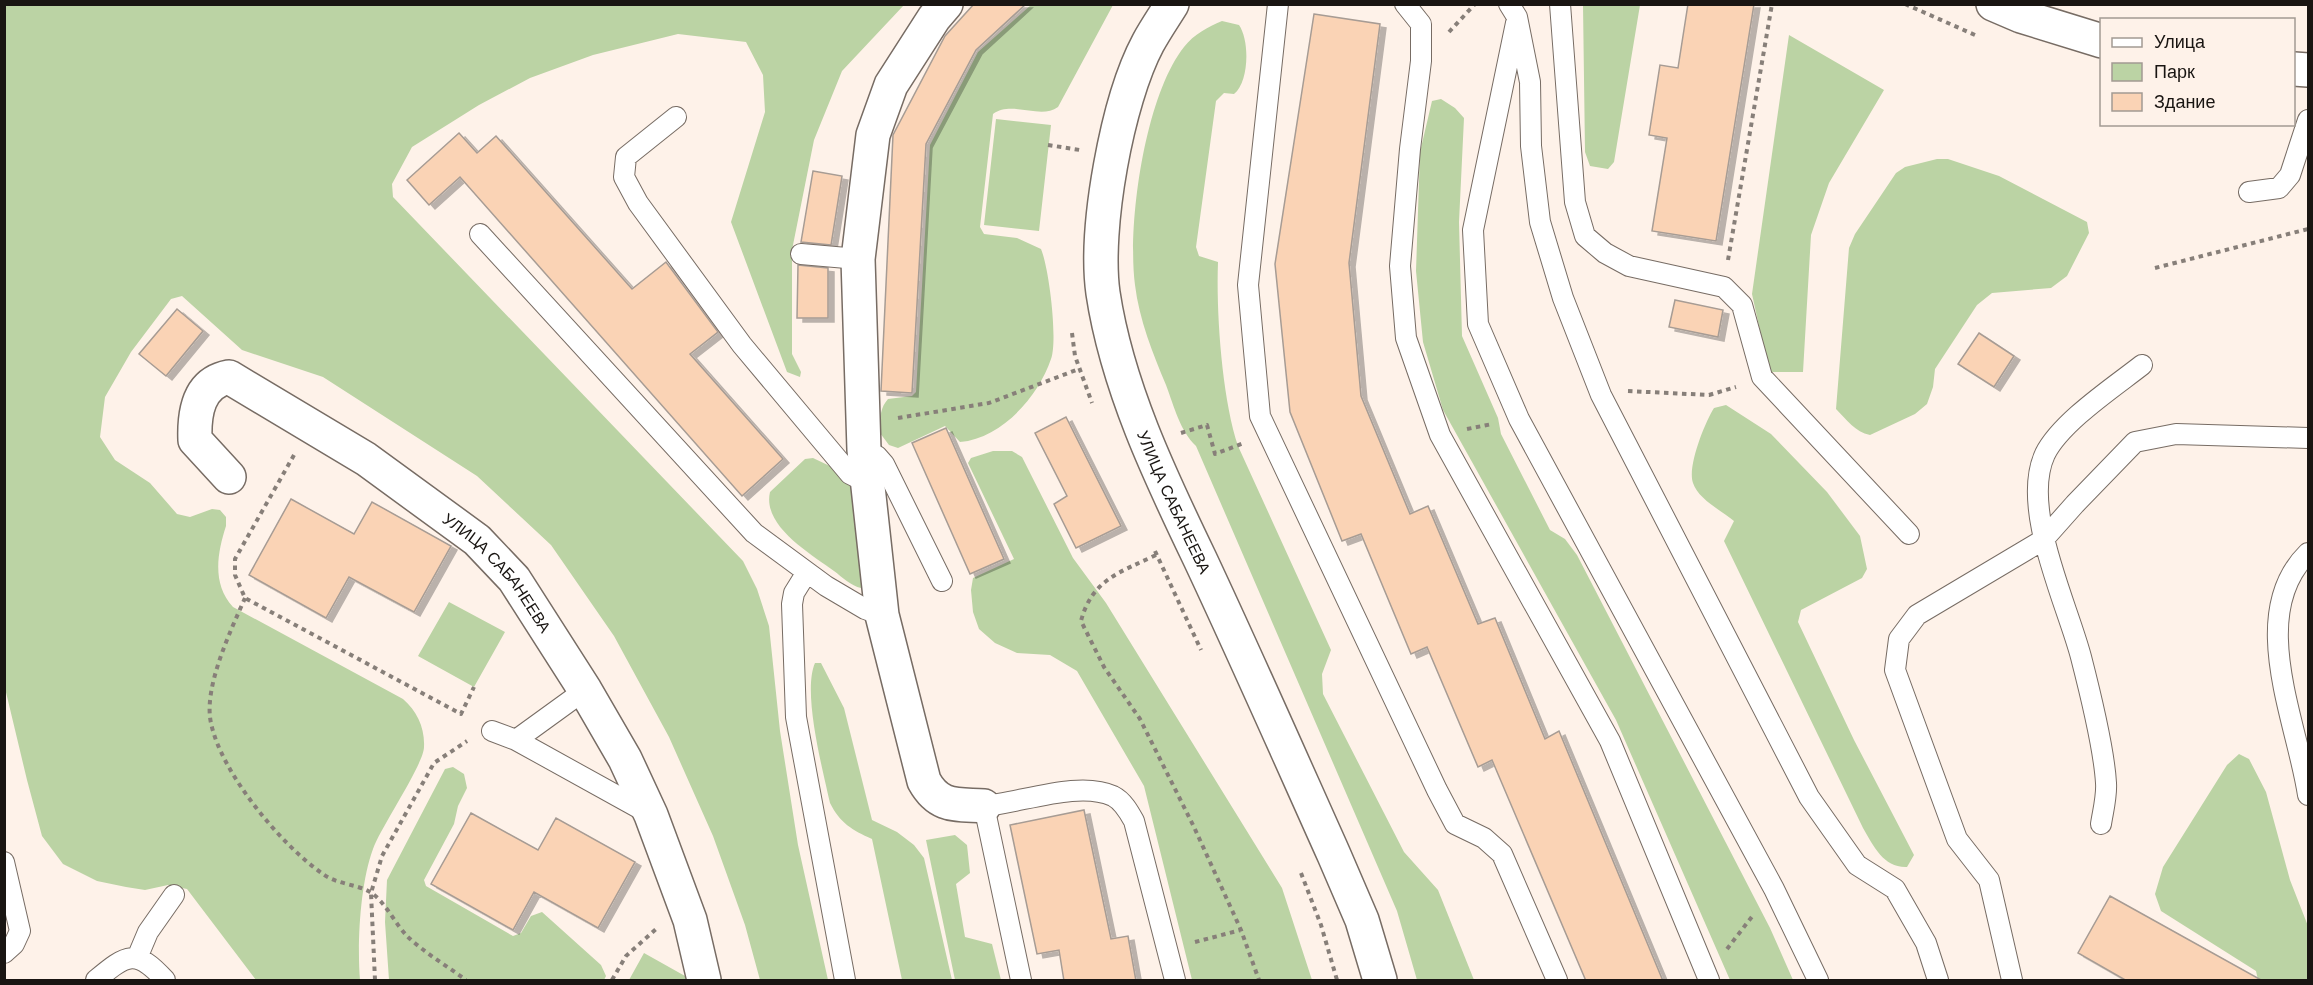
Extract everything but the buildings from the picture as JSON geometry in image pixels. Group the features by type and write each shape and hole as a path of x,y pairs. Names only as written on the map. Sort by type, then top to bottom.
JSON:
{"street":[{"path":"946,4 934,18 891,85 873,135 858,259 864,418 882,615 924,781 932,795 948,804 984,806"},
{"name":"УЛИЦА САБАНЕЕВА","path":"1172,4 1148,45 1133,80 1108,177 1102,229 1103,292 1116,351 1149,445 1334,855 1362,920 1380,981"},
{"path":"1993,4 2021,16 2100,40"},
{"name":"УЛИЦА САБАНЕЕВА","path":"229,477 195,440 194,417 199,402 217,380 229,377 366,459 477,540 514,579 585,690 624,759 651,815 690,920 704,981"}],"lane":[{"path":"1278,4 1248,285 1260,416 1455,825 1484,838 1502,854 1557,981"},
{"path":"1405,4 1421,24 1400,266 1406,338 1440,435 1610,741 1708,978"},
{"path":"1560,4 1575,202 1585,236 1605,253 1629,266 1724,287 1742,305 1762,377 1909,534"},
{"path":"1513,11 1530,82 1531,146 1540,222 1563,298 1601,395 1809,797 1857,865 1895,889 1926,944 1938,981"},
{"path":"1513,11 1473,230 1478,324 1519,418 1774,889 1818,981"},
{"path":"676,117 626,157 624,177 638,203 742,345 849,474 858,478 877,456 884,464 942,581"},
{"path":"2249,192 2279,188 2290,175 2308,120"},
{"path":"480,234 754,533 852,603 882,615"},
{"path":"801,254 858,259"},
{"path":"2102,824 2106,783 2096,725 2081,656 2043,540 2038,487 2045,454 2072,420 2142,364"},
{"path":"2012,981 1989,880 1958,839 1894,670 1899,639 1917,615 2043,540 2074,504 2135,442 2176,435 2308,438"},
{"path":"2308,553 2285,585 2278,615 2282,678 2303,759 2308,795"},
{"path":"807,572 794,593 792,604 796,717 845,981"},
{"path":"516,740 585,690"},
{"path":"492,731 516,740 651,815"},
{"path":"1021,981 984,806 1077,790 1113,796 1125,806 1134,820 1175,981"},
{"path":"4,862 20,931 14,944 4,953"},
{"path":"137,958 148,932 174,896"},
{"path":"96,981 127,959 137,958 147,961 165,981"}],"path":[{"path":"1724,287 1772,4"},
{"path":"1048,145 1084,151"},
{"path":"2155,268 2308,229"},
{"path":"864,418 891,419 989,403 1079,369"},
{"path":"1601,395 1637,390 1709,395 1762,377"},
{"path":"1440,435 1519,418"},
{"path":"1176,435 1207,425 1215,454 1267,434"},
{"path":"310,426 235,559 235,575 244,598 461,714 474,687"},
{"path":"1156,555 1104,580 1084,606 1081,621 1104,667 1140,719 1194,827 1241,930 1259,981"},
{"path":"244,598 221,654 212,693 210,722 225,760 240,786 272,827 324,875 371,893 408,936 466,981"},
{"path":"375,981 371,893 382,856 434,763 464,742 492,731"},
{"path":"1708,978 1774,889"},
{"path":"612,981 626,956 648,933 674,919 690,920"},
{"path":"1183,945 1241,930"}],"green space":[{"path":"4,5 904,5 842,71 814,140 792,250 792,354 801,372 800,377 787,372 731,222 765,112 763,75 746,42 678,34 593,55 530,78 479,105 412,147 392,184 393,197 743,561 757,589 769,626 780,731 798,845 828,980 760,980 745,925 713,836 669,737 614,636 551,545 477,476 323,377 242,350 182,296 171,299 131,352 105,397 100,437 115,460 150,483 177,514 190,517 212,509 220,510 226,517 218,568 222,589 233,607 403,699 419,720 424,747 417,767 377,839 369,863 360,914 360,980 256,980 187,889 168,885 145,890 126,887 97,881 63,864 42,836 5,688"},
{"path":"1031,5 1113,5 1058,107 1043,112 1009,109 993,114 980,227 984,234 1017,238 1041,249 1052,304 1054,336 1051,359 1028,401 1004,424 990,433 960,442 945,426 898,448 889,445 880,433 880,420 883,407 888,399 912,396 916,392 930,145 978,52"},
{"path":"1583,5 1640,5 1614,162 1608,169 1590,166 1585,152"},
{"path":"1222,21 1239,25 1243,32 1246,51 1245,71 1243,80 1234,94 1224,93 1216,101 1196,247 1199,256 1218,262 1221,355 1232,426 1238,446 1331,650 1322,674 1323,694 1404,852 1438,890 1474,980 1417,980 1397,911 1196,446 1190,440 1178,418 1143,323 1135,285 1133,259 1137,196 1149,128 1170,69 1184,47 1202,31"},
{"path":"1789,35 1884,90 1829,183 1811,235 1803,372 1769,372 1752,294"},
{"path":"1441,99 1455,108 1464,118 1459,222 1462,336 1498,418 1501,434 1550,530 1565,539 1577,555 1770,928 1793,980 1730,980 1616,720 1443,410 1423,342 1416,271 1420,152 1432,101"},
{"path":"996,119 1051,125 1039,231 984,225"},
{"path":"1937,159 1948,159 1999,176 2087,222 2089,233 2067,276 2051,288 1992,293 1977,305 1935,369 1933,387 1927,404 1915,414 1870,435 1856,428 1836,409 1849,248 1855,234 1896,173 1905,167"},
{"path":"1726,405 1771,434 1827,492 1860,536 1867,569 1862,578 1801,610 1798,622 1854,740 1914,855 1907,867 1892,864 1880,855 1863,828 1724,541 1734,521 1705,499 1693,483 1692,466 1706,423 1714,408"},
{"path":"993,451 1012,451 1022,457 1073,558 1106,603 1282,888 1312,980 1192,980 1144,786 1077,671 1050,655 1017,653 995,643 979,629 973,612 971,590 973,578 1014,559 968,463 971,458"},
{"path":"813,458 834,468 855,490 865,581 861,588 847,581 790,538 773,516 770,492 805,459"},
{"path":"449,602 505,632 474,687 418,656"},
{"path":"815,663 821,663 844,708 872,820 897,832 914,845 924,858 952,980 902,980 872,839 847,825 830,803 812,712 812,676"},
{"path":"2239,754 2249,759 2266,792 2290,880 2308,926 2308,980 2258,980 2256,971 2161,911 2155,894 2163,867 2227,765"},
{"path":"453,767 464,774 467,788 458,806 454,824 424,880 426,886 513,936 521,933 531,916 542,912 601,965 606,976 604,980 389,980 385,922 387,880 445,769"},
{"path":"955,835 967,845 970,873 956,884 965,937 992,944 1001,980 955,980 926,840"},
{"path":"644,953 685,976 686,980 629,980"}]}
